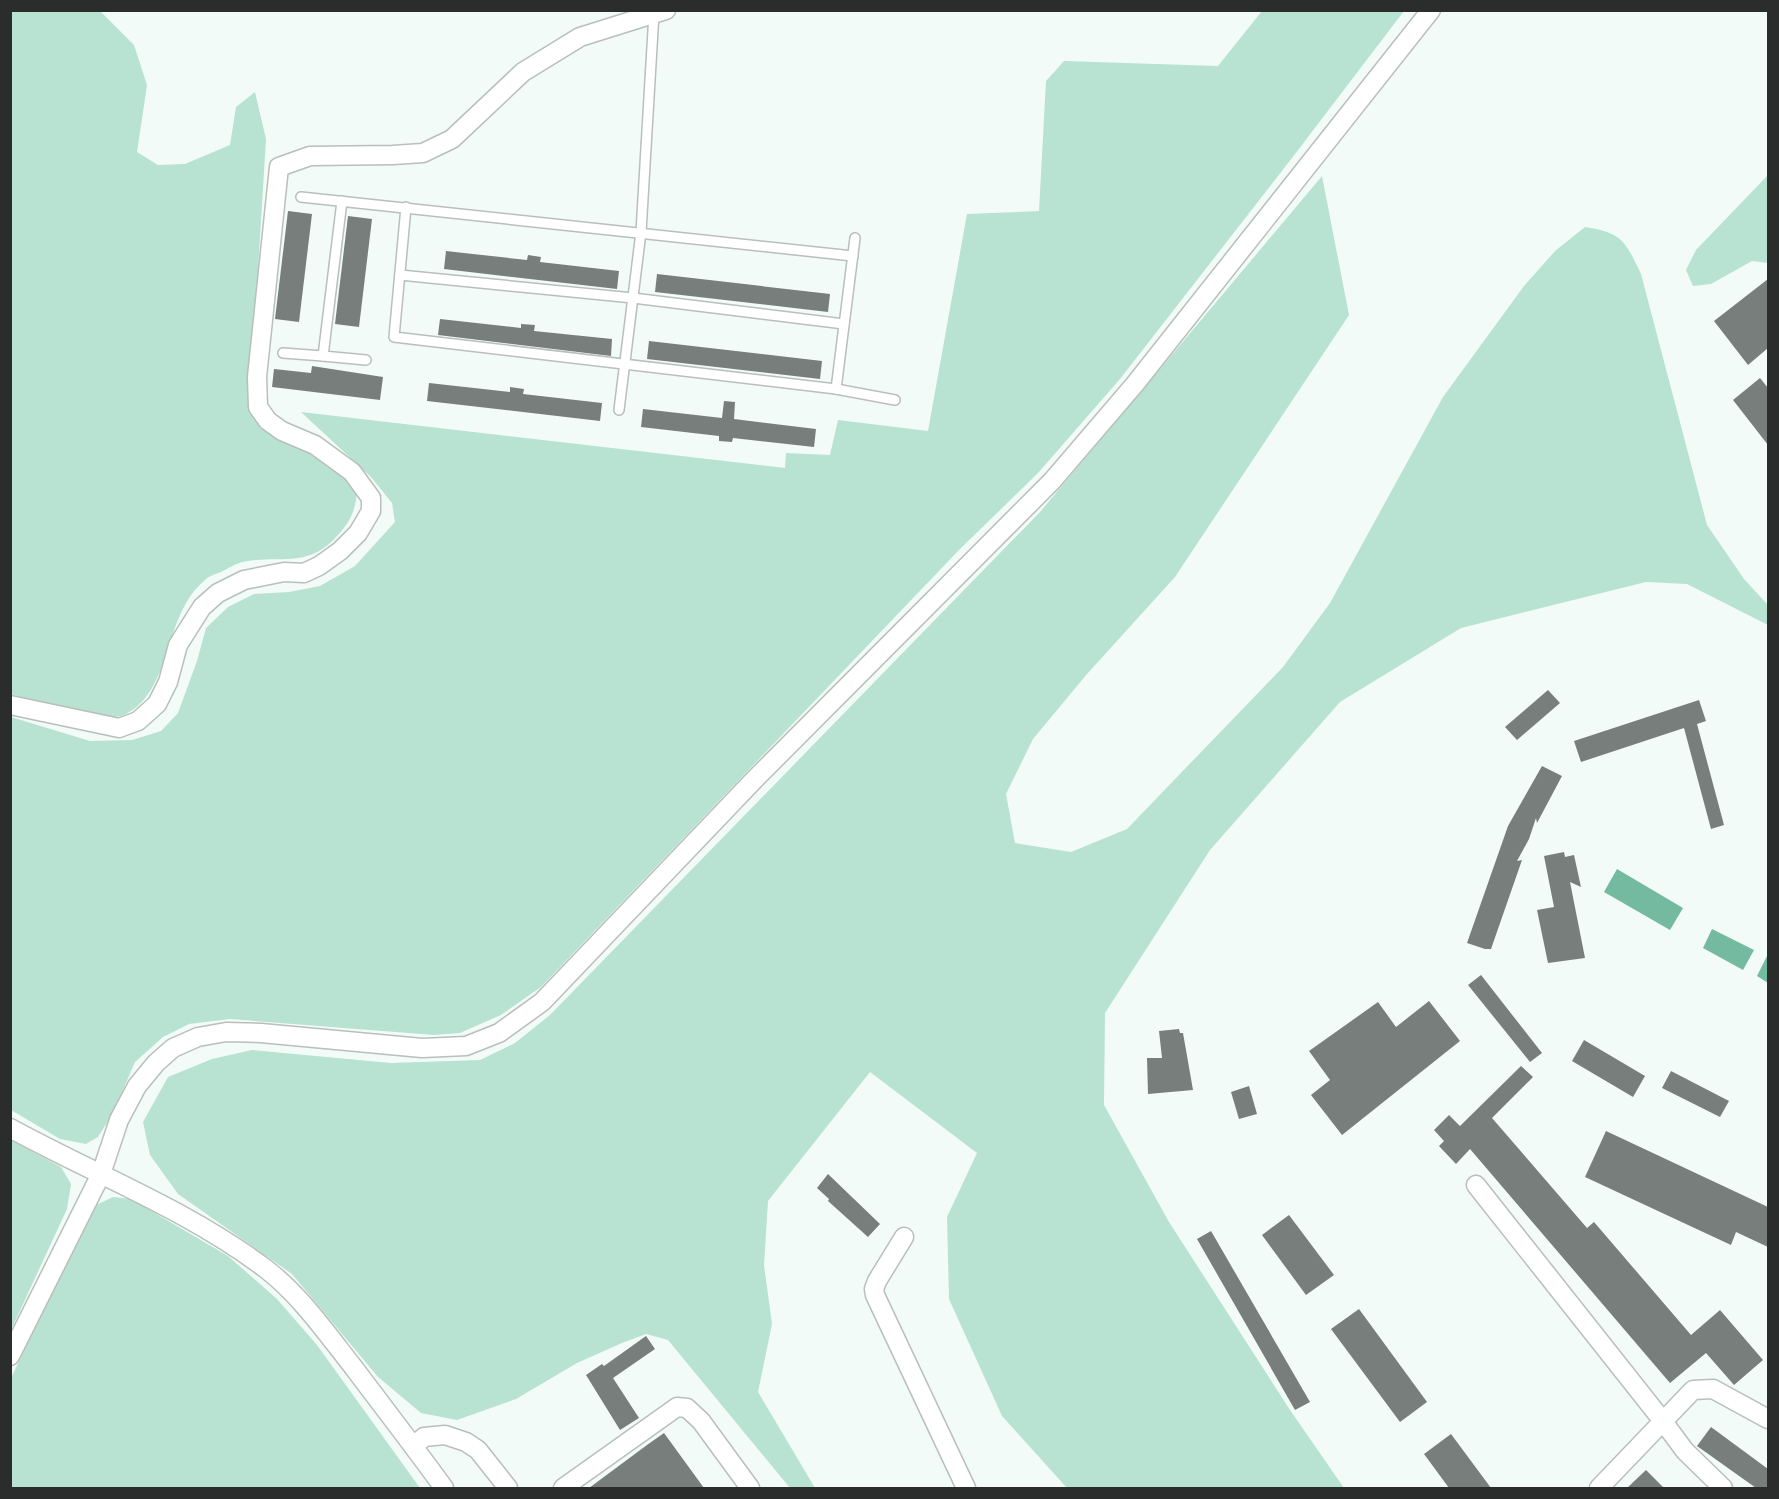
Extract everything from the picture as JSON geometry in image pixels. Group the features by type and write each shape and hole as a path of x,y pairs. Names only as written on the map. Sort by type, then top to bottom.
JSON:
{"street":[{"path":"10,1356 101,1174 119,1120 137,1086 156,1063 173,1048 198,1036 226,1032 261,1033 422,1048 466,1046 499,1033 542,1002 754,780 1052,481 1142,375 1431,10"},
{"path":"10,705 119,728 138,721 157,704 168,682 178,645 202,607 218,593 244,580 284,572 304,573 319,566 340,551 358,533 371,512 371,498 352,472 315,444 275,426 268,421 258,407 257,377 279,166 310,156 423,153 452,139 523,72 547,56 580,37 660,12"},
{"path":"10,1128 139,1191 196,1224 267,1270 291,1290 331,1339 444,1488"},
{"path":"1476,1185 1685,1451 1723,1488"},
{"path":"904,1237 877,1281 874,1289 875,1295 966,1488"},
{"path":"1599,1488 1693,1390 1713,1389 1768,1419"},
{"path":"563,1488 677,1407 687,1408 701,1421 750,1488"},
{"path":"414,1446 424,1437 445,1435 466,1442 478,1450 508,1488"}],"lane":[{"path":"619,410 641,232 660,12"},
{"path":"301,197 853,256"},
{"path":"322,356 342,201"},
{"path":"406,207 394,337 836,390 895,400"},
{"path":"836,390 855,238"},
{"path":"400,275 633,298 844,324"},
{"path":"283,352 366,360"}],"shaded area":[{"path":"10,11 100,11 134,45 147,85 137,152 158,165 185,164 230,145 236,107 255,92 266,139 251,385 254,411 346,475 357,490 352,514 346,525 327,546 304,557 242,562 205,580 191,595 181,613 152,688 141,703 126,714 115,717 86,715 11,694"},
{"path":"1262,11 1404,11 1120,379 1038,473 959,550 541,987 501,1015 460,1033 434,1035 230,1019 189,1024 163,1037 135,1062 113,1113 98,1137 86,1144 60,1139 11,1110 11,717 90,741 132,740 161,731 178,713 206,628 228,607 254,594 289,592 320,586 355,566 395,522 392,503 371,477 301,412 785,468 786,453 830,455 838,420 928,431 967,214 1039,211 1046,81 1064,61 1218,66"},
{"path":"1768,175 1768,263 1752,261 1711,284 1693,286 1686,270 1696,250"},
{"path":"1322,176 1349,315 1175,577 1087,674 1033,739 1006,794 1015,843 1071,852 1127,829 1283,667 1330,603 1443,397 1524,286 1555,251 1585,227 1608,232 1621,240 1636,263 1641,274 1707,525 1744,579 1768,605 1768,625 1687,584 1646,582 1461,628 1340,702 1210,850 1105,1013 1104,1105 1169,1222 1290,1410 1344,1488 1067,1488 1002,1416 949,1299 947,1217 977,1153 870,1072 768,1201 764,1265 772,1324 758,1392 815,1488 790,1488 668,1340 646,1334 577,1363 516,1399 457,1420 421,1413 378,1377 292,1274 178,1194 150,1155 143,1122 168,1077 212,1059 252,1050 391,1063 480,1060 515,1043 550,1015 1040,512"},
{"path":"1617,869 1683,908 1670,930 1604,892"},
{"path":"1712,929 1754,950 1743,970 1703,948"},
{"path":"1768,954 1768,983 1757,976"},
{"path":"11,1140 61,1167 71,1184 67,1209 11,1330"},
{"path":"113,1197 131,1199 228,1256 277,1299 317,1345 420,1488 11,1488 11,1378 94,1206"}],"building":[{"path":"288,211 312,214 299,322 275,319"},
{"path":"348,216 372,219 359,327 335,324"},
{"path":"446,251 527,260 528,255 541,257 540,262 619,271 617,289 444,269"},
{"path":"657,274 830,294 828,312 655,292"},
{"path":"1768,279 1768,348 1748,365 1714,321"},
{"path":"440,319 521,328 521,324 535,325 534,331 612,339 611,356 438,335"},
{"path":"649,341 822,361 820,379 647,359"},
{"path":"312,366 383,377 380,400 272,387 274,369 311,373"},
{"path":"1760,378 1768,388 1768,445 1733,400"},
{"path":"429,383 510,392 510,387 524,389 523,394 602,403 600,421 427,401"},
{"path":"724,401 735,402 734,419 816,429 814,447 733,438 732,442 719,441 719,436 641,427 643,409 722,418"},
{"path":"1548,690 1560,703 1517,740 1505,727"},
{"path":"1699,700 1706,721 1697,724 1724,825 1711,829 1684,728 1581,762 1574,741"},
{"path":"1542,766 1562,776 1537,823 1536,818 1529,839 1517,861 1522,860 1491,949 1467,943 1508,826"},
{"path":"1564,852 1565,857 1574,855 1581,887 1570,882 1585,958 1548,963 1537,910 1554,907 1544,856"},
{"path":"1481,975 1542,1053 1530,1062 1468,985"},
{"path":"1429,1001 1460,1041 1342,1135 1311,1095 1330,1080 1309,1051 1378,1002 1396,1027"},
{"path":"1179,1029 1180,1033 1183,1033 1193,1090 1148,1094 1147,1058 1162,1058 1159,1031"},
{"path":"1584,1040 1645,1076 1633,1097 1572,1061"},
{"path":"1521,1066 1533,1077 1492,1118 1587,1228 1594,1222 1691,1335 1720,1310 1763,1360 1734,1385 1706,1353 1670,1383 1470,1149 1456,1164 1439,1146 1444,1141 1434,1130 1449,1115 1460,1126"},
{"path":"1671,1071 1729,1101 1720,1117 1662,1088"},
{"path":"1249,1086 1257,1114 1239,1119 1231,1092"},
{"path":"1606,1131 1768,1207 1768,1247 1736,1232 1731,1245 1585,1177"},
{"path":"828,1174 880,1224 868,1237 817,1188"},
{"path":"1289,1215 1334,1275 1306,1295 1262,1235"},
{"path":"1211,1231 1310,1402 1295,1410 1197,1239"},
{"path":"1359,1309 1427,1402 1400,1422 1331,1329"},
{"path":"646,1336 655,1349 613,1378 639,1418 620,1430 586,1375 602,1364 604,1366"},
{"path":"1711,1427 1768,1469 1768,1488 1756,1488 1697,1446"},
{"path":"664,1433 704,1488 589,1488 647,1445"},
{"path":"1451,1434 1491,1488 1449,1488 1424,1454"},
{"path":"1646,1470 1664,1488 1627,1488"}]}
